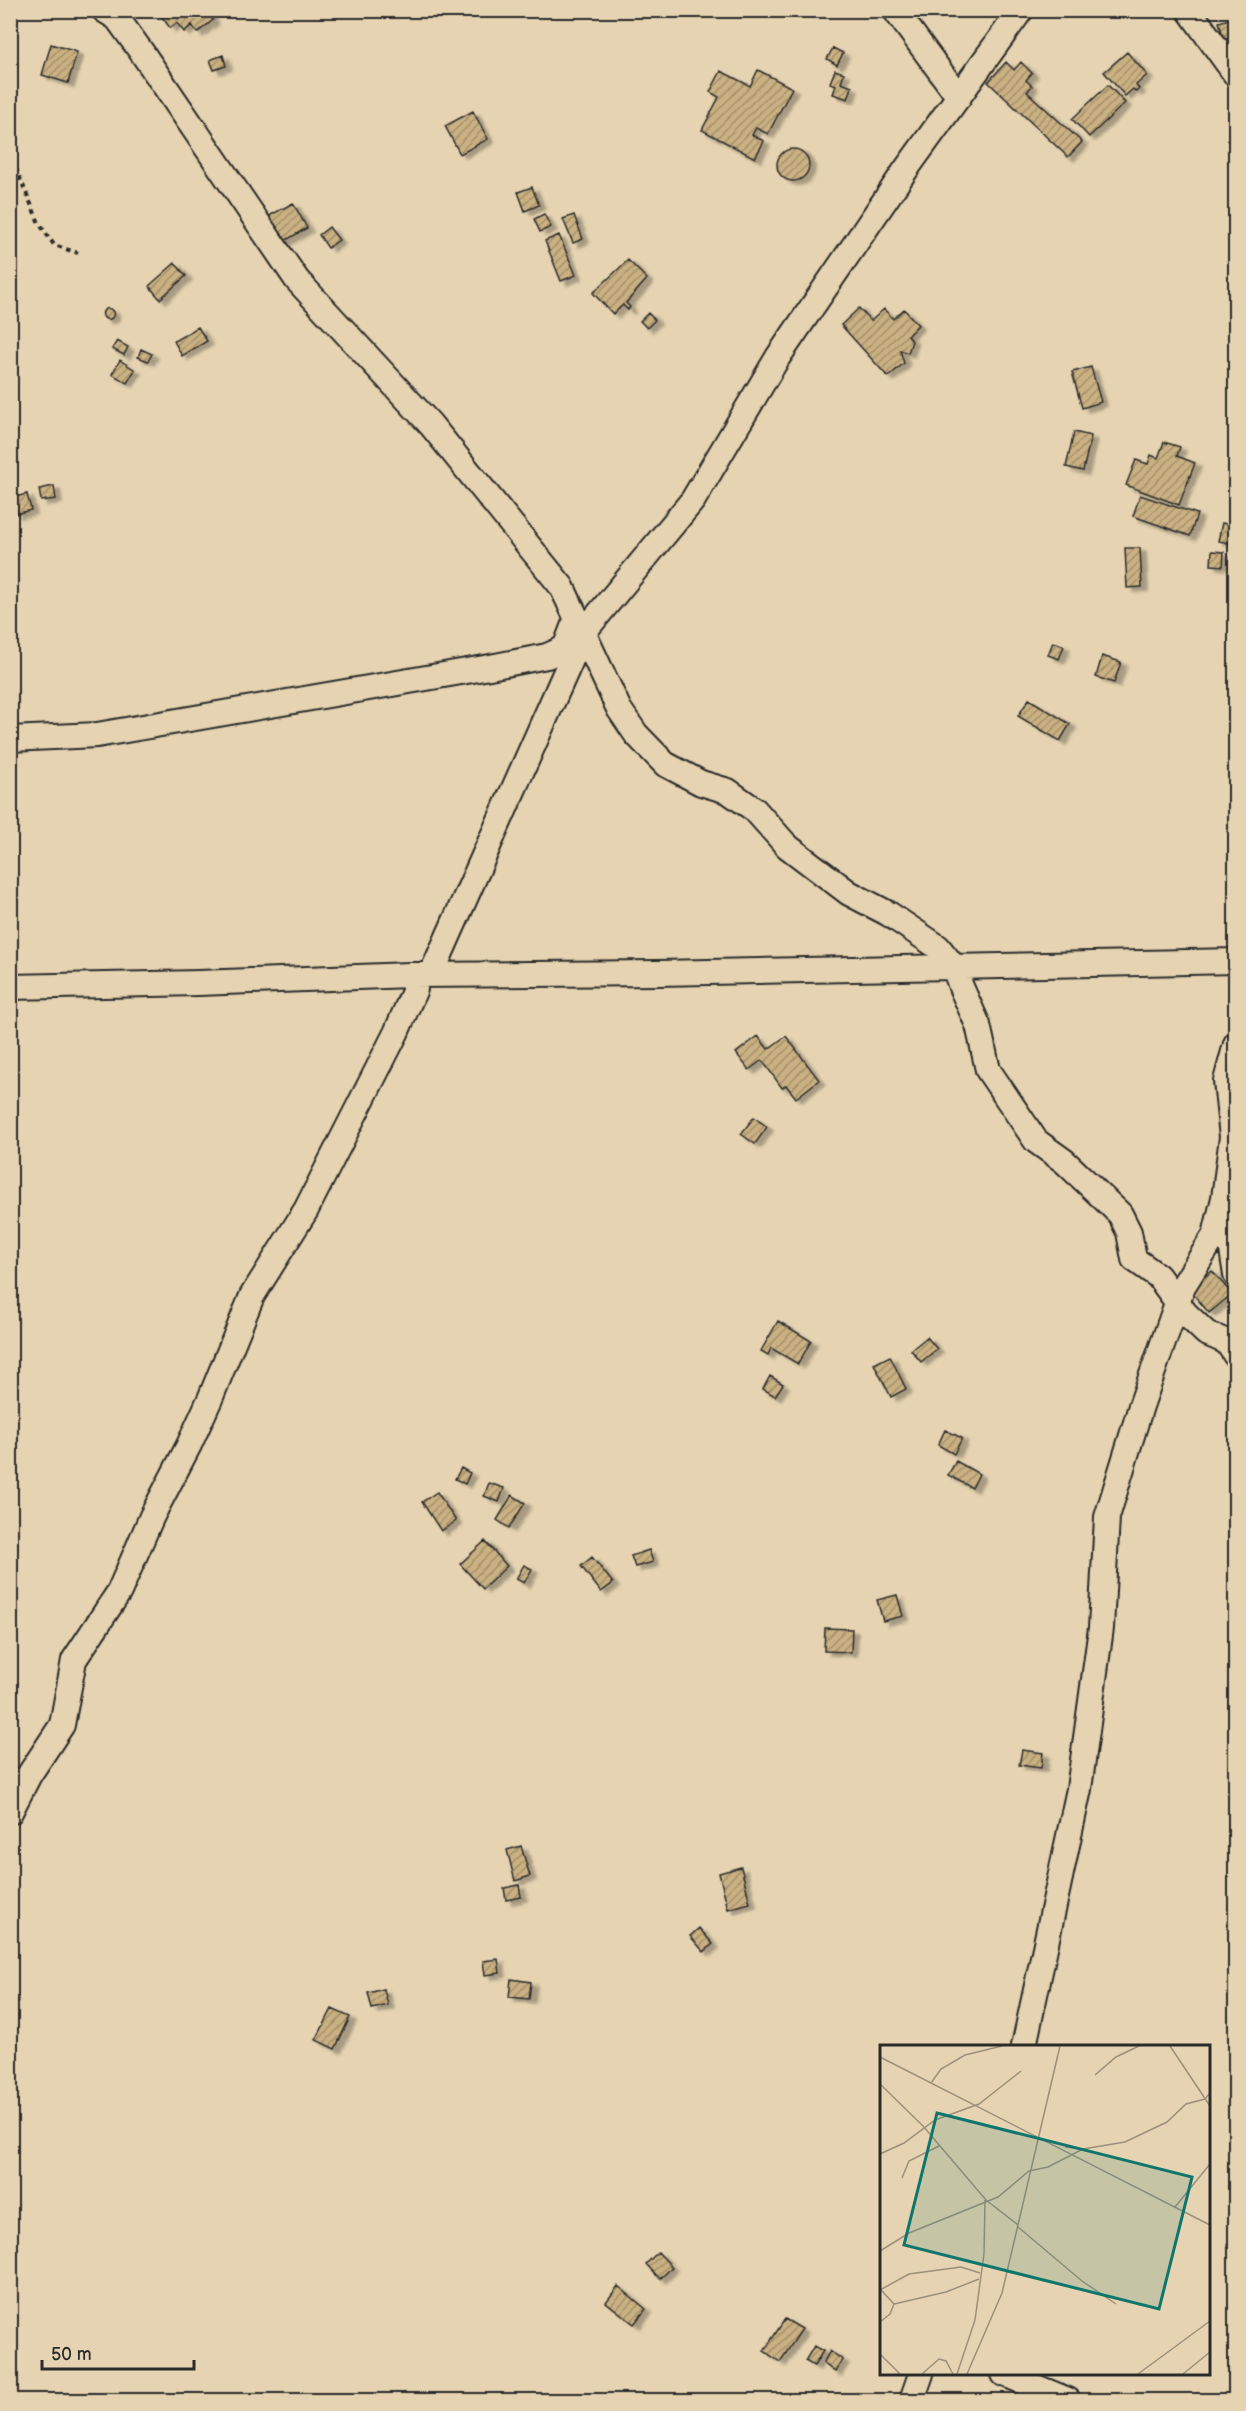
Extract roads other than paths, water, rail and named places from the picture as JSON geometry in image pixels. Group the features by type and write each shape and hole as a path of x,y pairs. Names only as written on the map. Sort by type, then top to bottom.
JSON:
{"street":[{"path":"104,10 117,18 143,54 297,280 398,387 463,462 562,587 619,709 636,734 664,764 701,783 728,791 755,810 787,846 849,893 889,914 938,947 954,967 978,1025 988,1070 1011,1107 1036,1141 1064,1161 1120,1214 1129,1232 1134,1259 1158,1276 1186,1314 1206,1333 1227,1342 1236,1356"},
{"path":"895,10 959,97"},
{"path":"10,739 96,735 547,656 565,648 580,626 693,500 778,357 907,168 1022,10"},
{"path":"1189,10 1236,75"},
{"path":"10,1812 29,1775 62,1725 74,1660 118,1592 152,1516 210,1399 252,1296 306,1210 396,1033 420,975 580,626"},
{"path":"10,987 420,975 1236,961"},
{"path":"1024,2045 1079,1789 1101,1628 1107,1517 1141,1406 1177,1301 1183,1286 1215,1235 1224,1198 1232,1137 1226,1081 1236,1044"},
{"path":"1224,1198 1236,1275"},
{"path":"912,2400 920,2375"},
{"path":"1009,2375 1068,2400"}]}
